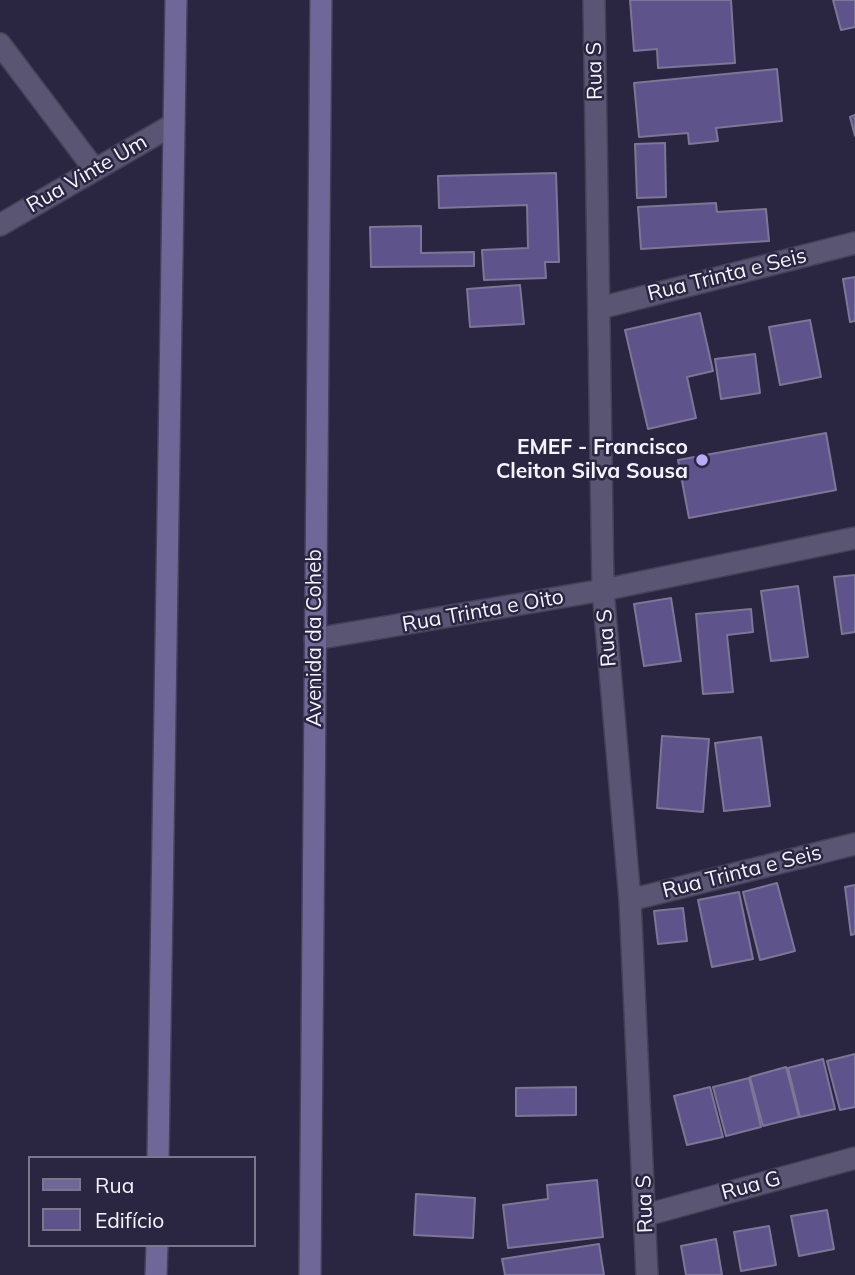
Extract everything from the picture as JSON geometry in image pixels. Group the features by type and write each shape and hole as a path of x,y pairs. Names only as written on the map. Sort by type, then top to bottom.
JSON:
{"main road":[{"path":"158,1156 176,0"},
{"name":"Avenida da Coheb","path":"310,1275 321,0"},
{"path":"156,1275 157,1247"}],"street":[{"name":"Rua S","path":"593,0 603,590 629,900 647,1275"},
{"path":"0,44 95,170"},
{"name":"Rua Vinte Um","path":"0,225 174,124"},
{"name":"Rua Trinta e Seis","path":"600,308 855,243"},
{"name":"Rua Trinta e Oito","path":"316,639 603,590 855,538"},
{"name":"Rua Trinta e Seis","path":"629,900 855,844"},
{"name":"Rua G","path":"646,1215 855,1158"}],"building":[{"path":"630,0 731,0 735,63 658,68 657,49 634,51"},
{"path":"833,0 855,0 855,27 841,30"},
{"path":"777,69 782,121 716,128 718,141 689,144 688,133 639,137 634,83"},
{"path":"855,115 855,136 850,117"},
{"path":"665,143 666,197 637,198 635,144"},
{"path":"556,173 559,262 545,262 546,278 484,280 482,250 528,248 527,205 439,208 438,176"},
{"path":"716,203 717,212 766,209 769,241 641,249 638,207"},
{"path":"421,226 421,253 474,252 474,266 371,267 370,227"},
{"path":"855,277 855,321 850,322 843,279"},
{"path":"520,285 524,324 470,327 467,289"},
{"path":"700,313 713,371 687,377 696,418 648,429 625,330"},
{"path":"810,320 821,377 780,385 769,327"},
{"path":"755,354 760,393 721,399 715,359"},
{"path":"826,433 836,490 689,518 678,460"},
{"path":"855,575 855,632 842,634 834,577"},
{"path":"798,586 808,657 771,661 761,591"},
{"path":"671,598 681,661 644,666 634,604"},
{"path":"751,609 753,632 727,635 733,692 703,694 696,614"},
{"path":"662,736 709,739 703,812 657,808"},
{"path":"761,737 770,806 724,811 715,743"},
{"path":"777,883 795,951 760,960 743,892"},
{"path":"855,885 855,934 851,935 845,887"},
{"path":"739,892 753,959 712,967 698,900"},
{"path":"683,908 687,941 658,944 654,911"},
{"path":"855,1054 855,1107 840,1110 827,1061"},
{"path":"823,1059 835,1109 800,1117 788,1068"},
{"path":"786,1067 799,1117 763,1126 750,1077"},
{"path":"749,1078 761,1127 726,1136 713,1087"},
{"path":"576,1087 576,1115 516,1116 516,1088"},
{"path":"710,1087 723,1137 687,1145 674,1096"},
{"path":"597,1180 603,1237 508,1248 503,1205 548,1199 547,1185"},
{"path":"416,1194 475,1198 473,1238 414,1235"},
{"path":"827,1210 834,1249 799,1256 791,1216"},
{"path":"769,1226 776,1265 741,1271 734,1232"},
{"path":"716,1239 722,1275 686,1275 681,1246"},
{"path":"599,1244 604,1275 505,1275 502,1259"}],"place":[{"name":"EMEF - Francisco Cleiton Silva Sousa","path":"702,460"}]}
